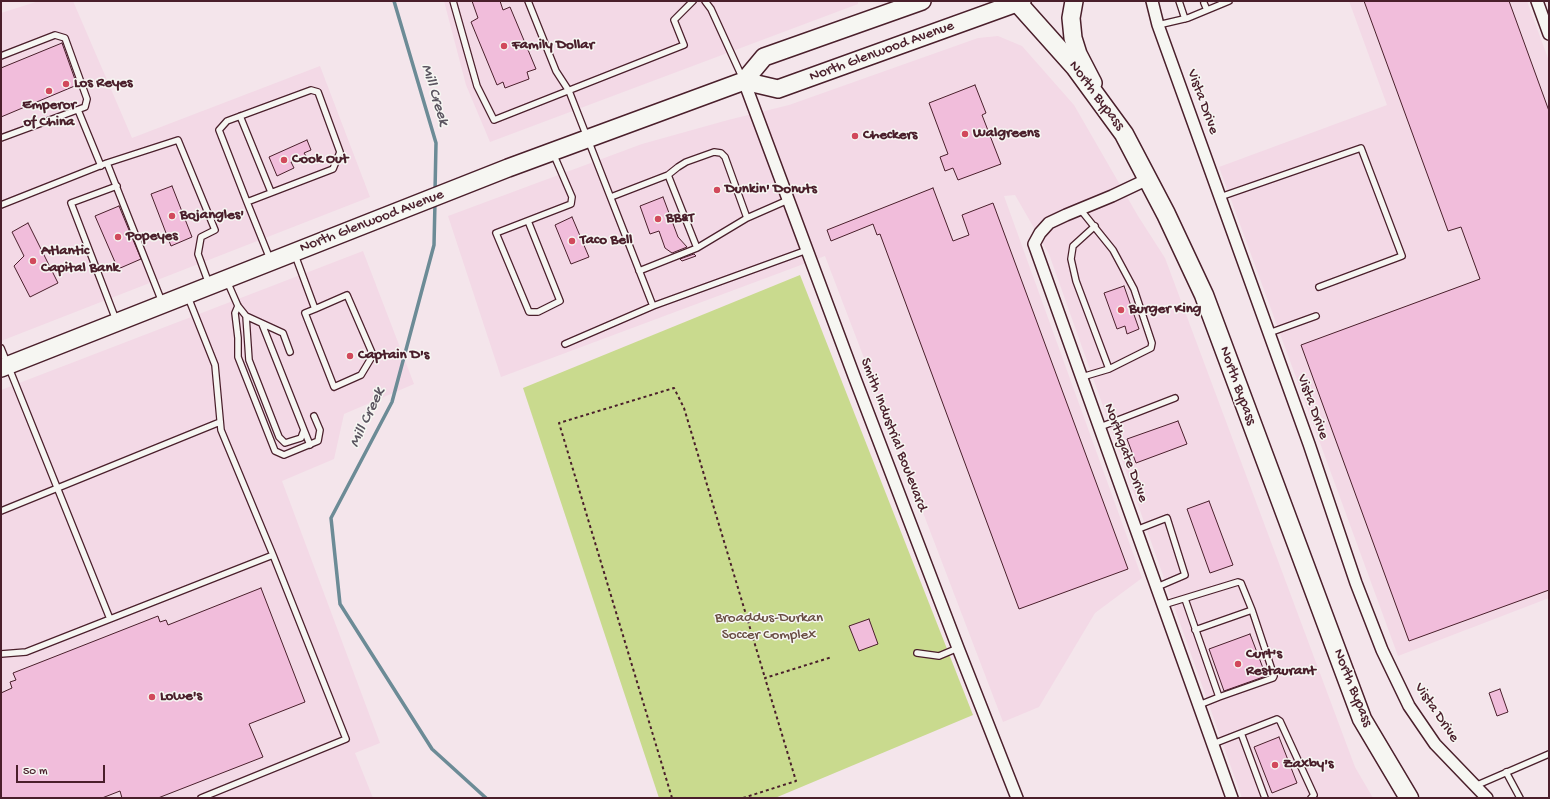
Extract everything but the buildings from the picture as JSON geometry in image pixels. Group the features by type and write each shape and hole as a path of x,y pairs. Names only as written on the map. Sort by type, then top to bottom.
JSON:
{"highway":[{"name":"North Bypass","path":"1018,2 1075,67 1124,134 1187,257 1204,295 1362,719 1409,798"}],"main road":[{"path":"744,81 764,57 908,4 922,1"},
{"path":"1074,1 1071,18 1073,38 1078,54 1108,112"},
{"name":"North Glenwood Avenue","path":"4,367 508,168 744,81 778,89 1018,2"}],"street":[{"name":"Vista Drive","path":"1152,1 1158,25 1382,650 1409,706 1435,744 1488,798"},
{"path":"1537,1 1549,34"},
{"name":"Smith Industrial Boulevard","path":"744,81 806,250 1017,798"},
{"name":"Northgate Drive","path":"1148,179 1049,223 1040,233 1034,244 1232,798"}],"lane":[{"path":"453,1 477,86 494,120 684,45 674,20 693,1"},
{"path":"528,1 556,71 569,91 653,306"},
{"path":"705,1 711,9 744,81"},
{"path":"1179,1 1185,19"},
{"path":"1158,25 1185,19 1218,3 1229,1"},
{"path":"1204,3 1206,10"},
{"path":"1,56 55,35 65,38 87,99 85,107 1,138"},
{"path":"247,202 333,169 340,152 318,92 311,90 240,116 227,121 219,130 247,202 271,262"},
{"path":"78,110 101,166"},
{"path":"240,116 271,192"},
{"path":"1,205 107,163 178,140 215,230 201,237 198,254 210,286"},
{"path":"1220,196 1361,148 1402,256 1319,287"},
{"path":"528,221 560,302 538,312 529,312 496,233 571,204 572,197 552,151"},
{"path":"611,197 668,175 686,162 714,152 721,153 725,158 747,218"},
{"path":"107,163 163,304"},
{"path":"668,175 697,248"},
{"path":"117,186 71,203 117,322"},
{"path":"639,271 697,248 747,218 788,200"},
{"path":"1080,209 1113,250 1134,290 1152,343 1151,348 1110,369 1082,377"},
{"path":"1095,226 1073,246 1071,259 1076,281 1110,369"},
{"path":"565,344 653,306 806,250"},
{"path":"294,252 315,309"},
{"path":"226,279 238,306 246,316 283,333 290,352"},
{"path":"187,295 215,365 221,430 273,555 346,739 201,798"},
{"path":"347,295 373,355 360,376 334,387 305,313 315,309 347,295"},
{"path":"238,306 235,313 238,338 238,357 275,451 284,455 318,441 320,430 314,416"},
{"path":"246,316 249,360 279,437 285,443 301,438 304,430"},
{"path":"1269,333 1316,316"},
{"path":"262,324 310,444"},
{"path":"1,348 4,367 57,488 110,619"},
{"path":"1100,427 1175,398"},
{"path":"1,511 220,422"},
{"path":"1136,530 1167,518 1185,575 1157,587"},
{"path":"1,654 26,652 273,555"},
{"path":"1163,605 1185,600 1238,582 1241,583 1252,610 1274,676 1273,678 1199,705"},
{"path":"1185,600 1218,697"},
{"path":"1195,630 1252,610"},
{"path":"916,654 939,656 958,648"},
{"path":"1213,744 1277,719 1280,721 1314,794 1311,798"},
{"path":"1241,733 1265,798"},
{"path":"1475,786 1549,754"},
{"path":"1506,772 1520,798"}],"path":[{"path":"672,798 559,422 674,388 684,408 796,781 743,798"},
{"path":"765,678 832,657"}],"shaded area":[{"path":"39,1 73,1 132,138 320,66 370,197 1,341 1,13"},
{"path":"444,1 858,1 858,4 490,142 466,85"},
{"path":"1349,1 1527,1 1549,61 1549,598 1398,656 1219,167 1387,105"},
{"path":"998,36 1022,46 1074,105 1138,216 1165,258 1355,767 1373,798 1242,798 1049,254 1015,195 1004,196 1142,578 1095,613 1039,707 1003,722 825,256 501,377 448,216 642,144 789,105 978,38"},
{"path":"363,251 414,384 344,414 334,459 282,481 380,743 355,753 373,798 1,798 1,390"}],"green space":[{"name":"Broaddus-Durkan Soccer Complex","path":"800,275 973,715 775,798 659,798 523,388"}],"waterway":[{"name":"Mill Creek","path":"394,1 436,143 435,192"},
{"name":"Mill Creek","path":"435,202 434,245 392,402 331,518 340,604 432,749 486,798"}],"place":[{"name":"Family Dollar","path":"504,46"},
{"name":"Los Reyes","path":"66,84"},
{"name":"Emperor of China","path":"49,91"},
{"name":"Walgreens","path":"965,134"},
{"name":"Checkers","path":"855,136"},
{"name":"Cook Out","path":"284,160"},
{"name":"Dunkin' Donuts","path":"717,190"},
{"name":"Bojangles'","path":"172,216"},
{"name":"BB&T","path":"658,219"},
{"name":"Popeyes","path":"118,237"},
{"name":"Taco Bell","path":"572,241"},
{"name":"Atlantic Capital Bank","path":"33,261"},
{"name":"Burger King","path":"1121,310"},
{"name":"Captain D's","path":"350,356"},
{"name":"Curt's Restaurant","path":"1238,664"},
{"name":"Lowe's","path":"152,697"},
{"name":"Zaxby's","path":"1275,765"}]}
